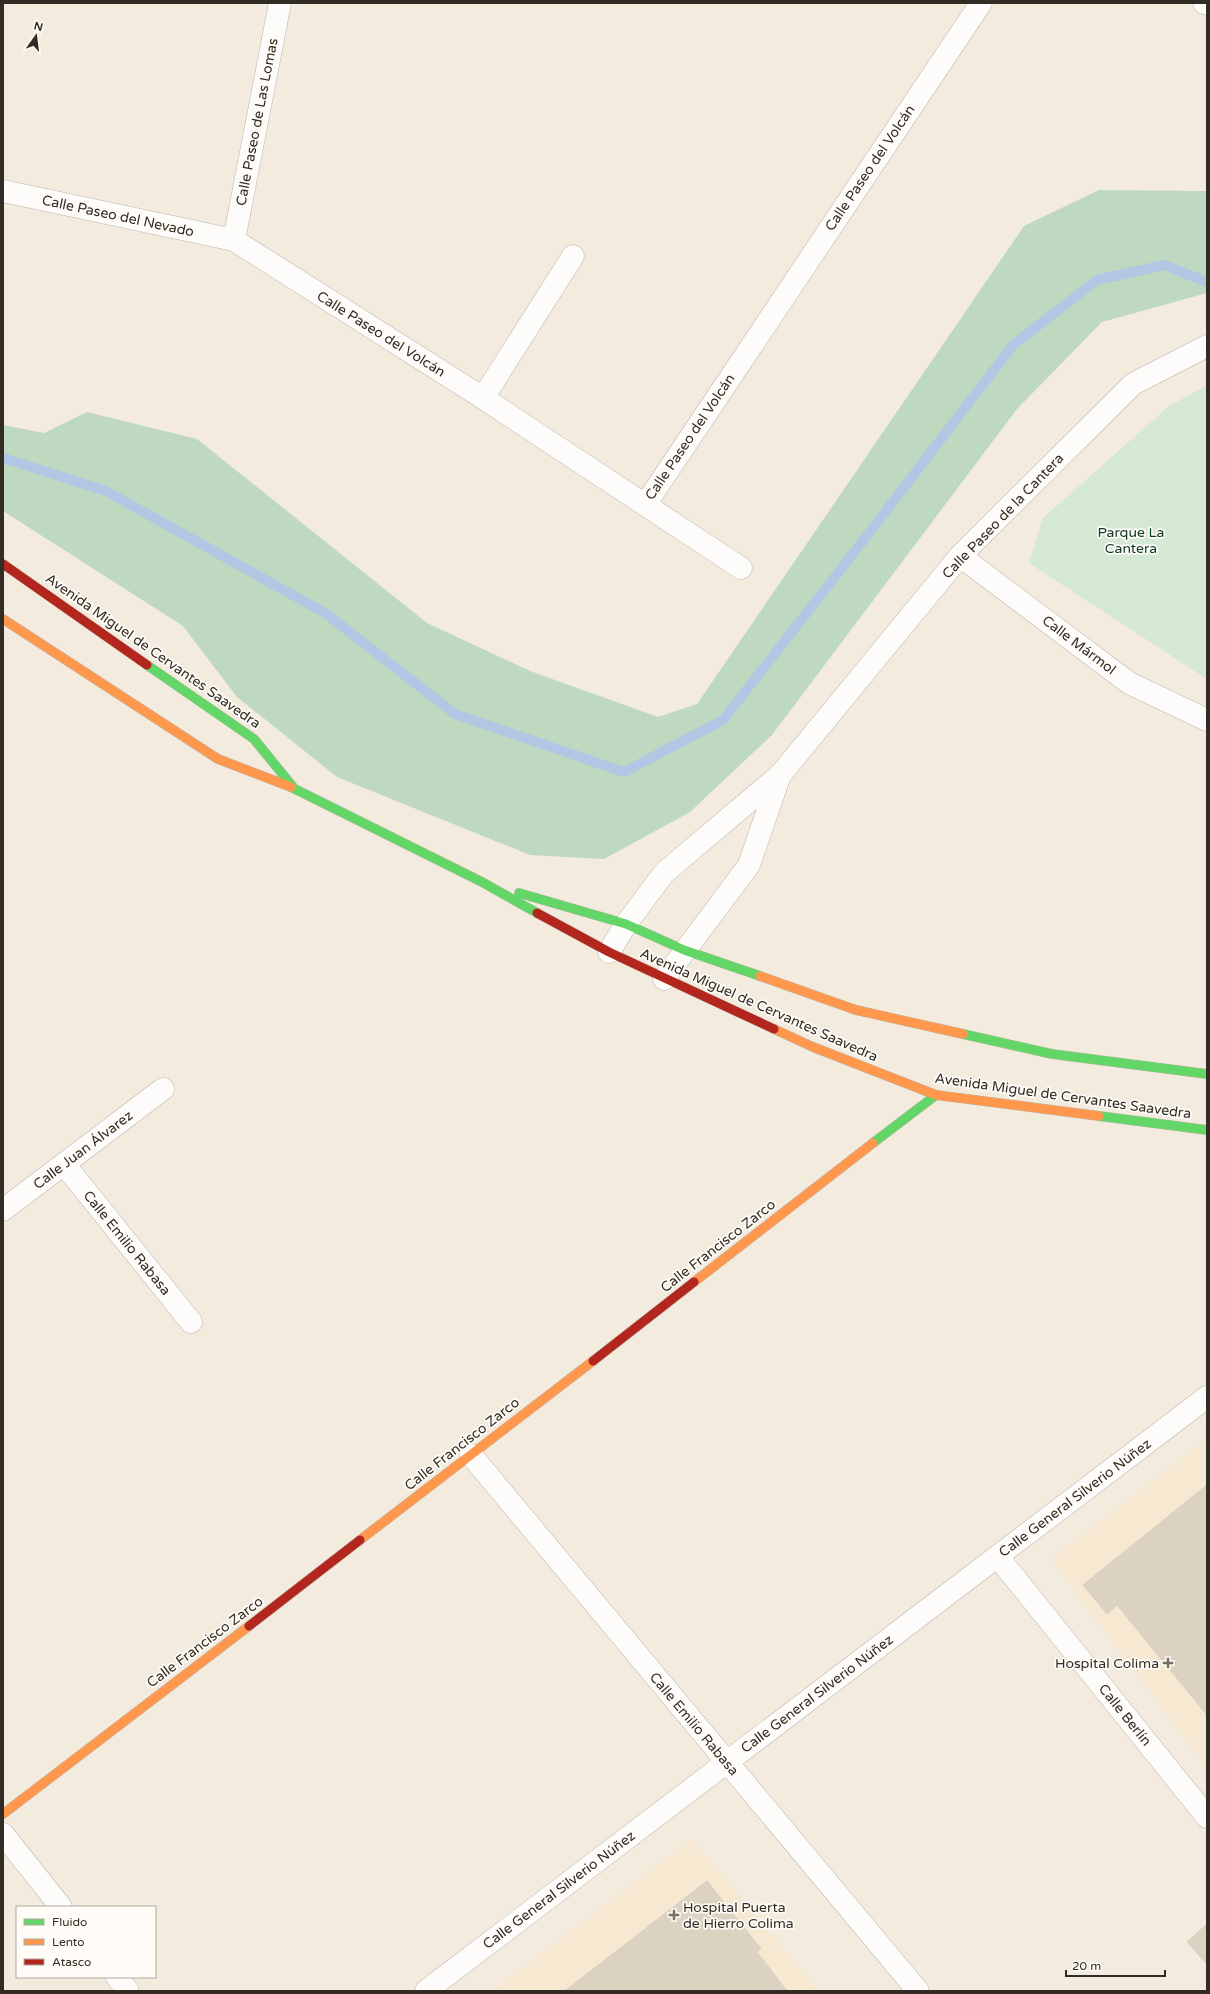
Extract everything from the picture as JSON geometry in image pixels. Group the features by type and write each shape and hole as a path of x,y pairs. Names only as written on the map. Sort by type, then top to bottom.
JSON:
{"street":[{"name":"Calle Paseo de Las Lomas","path":"234,240 280,3"},
{"name":"Calle Paseo del Volcán","path":"234,240 483,398 645,505 981,3"},
{"name":"Calle Paseo del Nevado","path":"3,191 234,240"},
{"path":"483,398 573,256"},
{"name":"Calle Paseo de la Cantera","path":"781,774 960,556 1133,384 1207,346"},
{"path":"645,505 741,568"},
{"name":"Calle Mármol","path":"960,556 1129,683 1207,720"},
{"name":"Avenida Miguel de Cervantes Saavedra","path":"3,564 254,739 294,788"},
{"name":"Avenida Miguel de Cervantes Saavedra","path":"3,619 218,759 294,788 482,882 609,952 664,979 813,1047 936,1095 1207,1130"},
{"path":"609,952 626,924 664,874 781,774"},
{"path":"664,979 684,950 749,865 781,774"},
{"name":"Avenida Miguel de Cervantes Saavedra","path":"482,882 626,924 684,950 856,1010 1052,1054 1207,1074"},
{"name":"Calle Juan Álvarez","path":"3,1210 163,1088"},
{"name":"Calle Francisco Zarco","path":"3,1814 471,1455 936,1095"},
{"name":"Calle Emilio Rabasa","path":"64,1164 191,1322"},
{"name":"Calle General Silverio Núñez","path":"426,1991 1207,1397"},
{"name":"Calle Emilio Rabasa","path":"471,1455 726,1763 918,1991"},
{"name":"Calle Berlín","path":"998,1557 1207,1817"},
{"path":"3,1834 60,1906"},
{"path":"117,1978 128,1991"}],"shaded area":[{"name":"Hospital Colima","path":"1207,1439 1207,1768 1051,1559"},
{"name":"Hospital Puerta de Hierro Colima","path":"692,1839 819,1991 492,1991"}],"green space":[{"path":"1099,190 1207,191 1207,293 1102,322 1017,409 772,735 690,812 604,859 530,855 337,777 237,697 183,626 3,511 3,425 44,433 87,412 197,439 427,623 530,671 658,717 697,704 1024,226"},
{"name":"Parque La Cantera","path":"1207,385 1207,679 1029,563 1043,518 1168,407"}],"building":[{"path":"1207,1485 1207,1715 1117,1605 1107,1614 1083,1585"},
{"path":"707,1881 761,1949 757,1952 787,1991 565,1991"},
{"path":"1207,1924 1207,1964 1187,1942"}],"waterway":[{"path":"3,458 106,491 325,613 455,714 624,772 723,720 1013,345 1097,280 1164,265 1207,282"}],"traffic: fast":[{"path":"147,665 254,739 293,787"},
{"path":"291,787 482,882 537,913"},
{"path":"519,893 626,924 684,950 760,976"},
{"path":"963,1034 1052,1054 1207,1074"},
{"path":"873,1143 936,1095"},
{"path":"1099,1116 1207,1130"}],"traffic: slow":[{"path":"3,619 218,759 291,787"},
{"path":"760,976 856,1010 963,1034"},
{"path":"774,1029 813,1047 936,1095 1099,1116"},
{"path":"694,1282 873,1143"},
{"path":"360,1540 593,1361"},
{"path":"3,1814 249,1626"}],"traffic: jam":[{"path":"3,564 147,665"},
{"path":"537,913 609,952 774,1029"},
{"path":"593,1361 694,1282"},
{"path":"249,1626 360,1540"}],"place":[{"name":"Hospital Colima","path":"1168,1663"},
{"name":"Hospital Puerta de Hierro Colima","path":"674,1915"}]}
